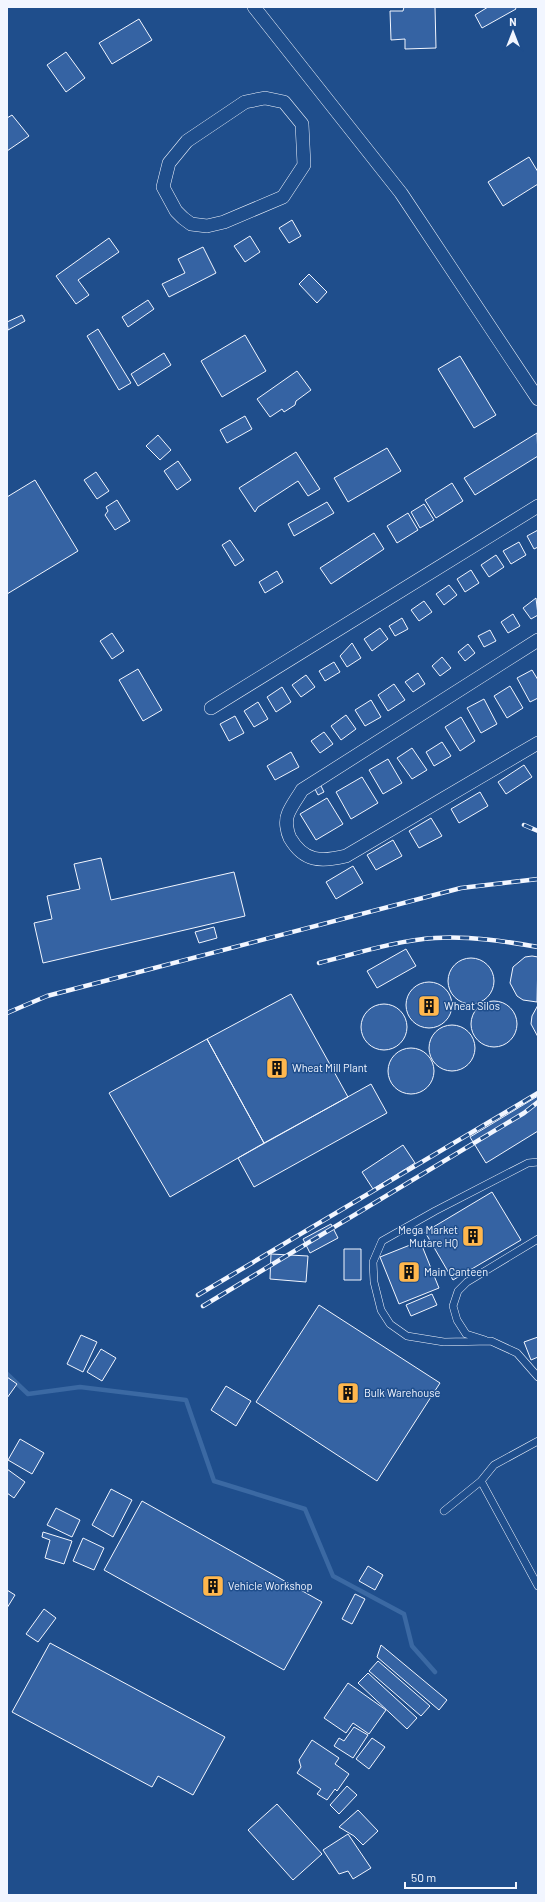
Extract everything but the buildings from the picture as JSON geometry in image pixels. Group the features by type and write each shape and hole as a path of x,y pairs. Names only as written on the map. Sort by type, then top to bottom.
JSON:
{"street":[{"path":"254,7 401,193 538,399"},
{"path":"265,98 284,102 302,124 304,165 283,197 224,222 208,226 191,224 176,211 163,188 169,163 187,141 245,102 265,98"},
{"path":"211,708 538,506"},
{"path":"538,640 302,790 287,815 287,832 297,850 313,859 329,860 346,856 538,743"}],"lane":[{"path":"491,1342 444,1342 407,1336 390,1324 382,1310 374,1282 373,1262 382,1241 435,1211 528,1164 538,1162"},
{"path":"538,1239 467,1282 458,1291 454,1306 457,1320 466,1334 491,1342 516,1353 538,1377"},
{"path":"444,1511 481,1480 494,1465 538,1441"},
{"path":"481,1480 538,1586"}],"waterway":[{"path":"7,1374 28,1394 80,1387 186,1400 214,1481 305,1509 333,1576 404,1614 412,1646 435,1672"}],"railway":[{"path":"524,825 538,831"},
{"path":"7,1013 47,996 461,888 538,879"},
{"path":"319,963 392,944 421,939 461,938 538,947"},
{"path":"198,1295 538,1093"},
{"path":"203,1306 524,1113 538,1102"}],"place":[{"name":"Wheat Silos","path":"429,1006"},
{"name":"Wheat Mill Plant","path":"277,1068"},
{"name":"Mega Market Mutare HQ","path":"473,1236"},
{"name":"Main Canteen","path":"409,1272"},
{"name":"Bulk Warehouse","path":"348,1393"},
{"name":"Vehicle Workshop","path":"213,1586"}]}
